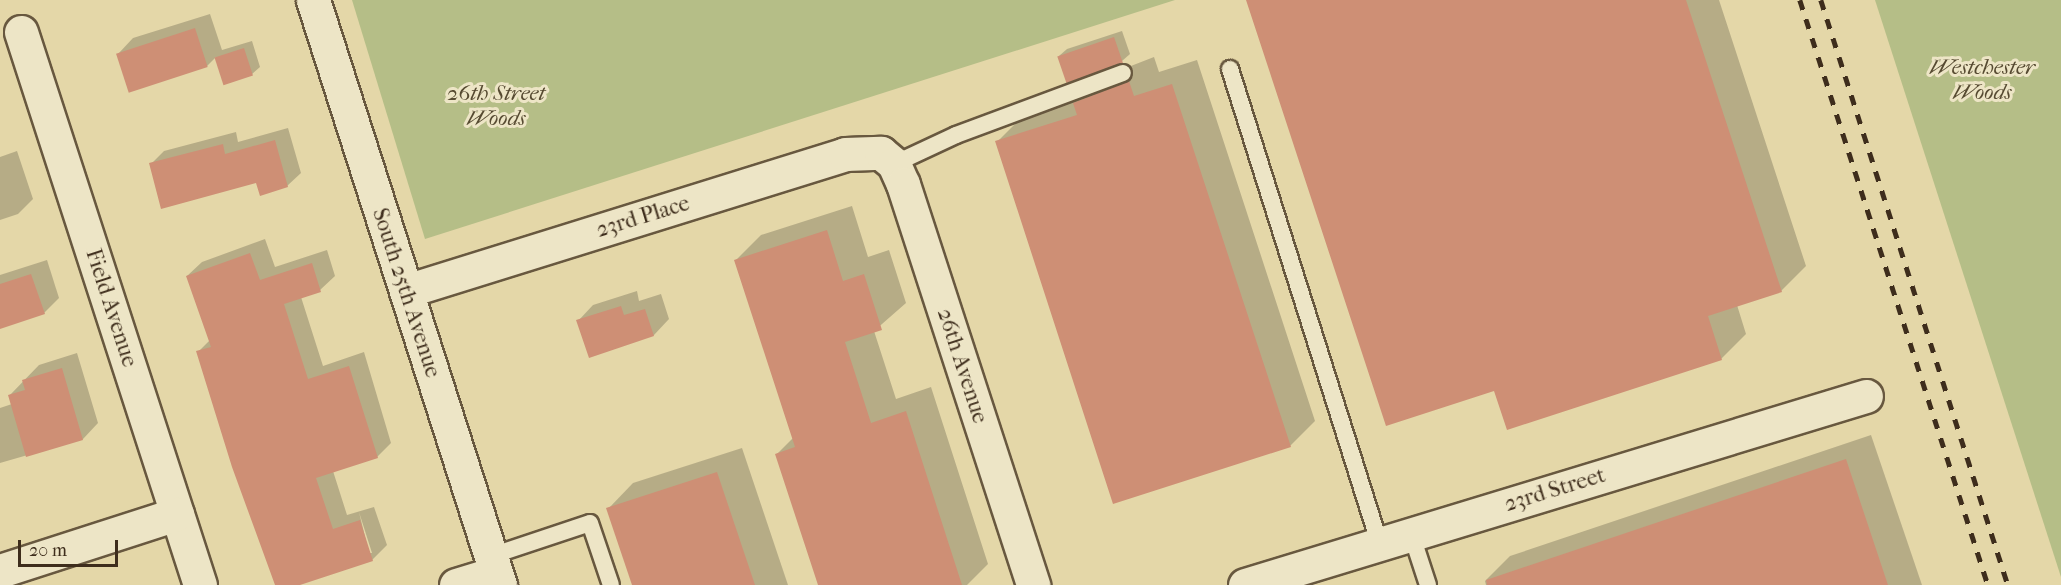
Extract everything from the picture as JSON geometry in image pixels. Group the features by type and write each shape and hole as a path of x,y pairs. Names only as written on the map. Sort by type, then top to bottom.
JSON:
{"street":[{"name":"South 25th Avenue","path":"313,0 495,571"},
{"name":"Field Avenue","path":"21,32 200,585"},
{"name":"23rd Place","path":"406,291 845,154 887,159"},
{"name":"26th Avenue","path":"887,159 1033,585"},
{"name":"23rd Street","path":"1245,585 1866,396"},
{"path":"0,571 177,514"},
{"path":"456,585 495,571"}],"lane":[{"path":"1230,69 1378,543"},
{"path":"887,159 1123,73"},
{"path":"495,571 590,523 611,585"},
{"path":"1411,533 1428,585"}],"green space":[{"name":"26th Street Woods","path":"352,0 1175,0 425,239"},
{"name":"Westchester Woods","path":"1875,0 2061,0 2061,577"}],"building":[{"path":"1246,0 1686,0 1782,292 1708,316 1722,360 1507,430 1494,391 1386,426"},
{"path":"195,28 208,67 129,93 116,54"},
{"path":"1114,37 1123,63 1066,83 1057,57"},
{"path":"244,48 253,76 223,85 215,58"},
{"path":"1129,81 1134,96 1172,84 1291,447 1113,504 995,141 1077,115 1073,103"},
{"path":"275,140 288,187 260,196 256,183 161,209 149,163 223,144 225,154"},
{"path":"827,230 843,281 864,274 882,330 845,342 871,423 906,411 962,585 818,585 775,454 795,447 734,260"},
{"path":"250,253 260,280 312,263 321,292 284,304 308,379 349,366 378,458 316,478 333,529 360,520 373,561 300,585 275,585 232,467 196,351 211,347 186,276"},
{"path":"31,274 45,314 0,329 0,284"},
{"path":"621,306 624,315 645,309 654,336 589,358 576,320"},
{"path":"62,368 83,440 26,457 8,395 25,390 22,380"},
{"path":"1846,459 1888,585 1487,585 1486,580"},
{"path":"717,472 755,585 632,585 606,508"}],"railway":[{"path":"1800,0 1988,585"},
{"path":"1821,0 2008,585"}]}
